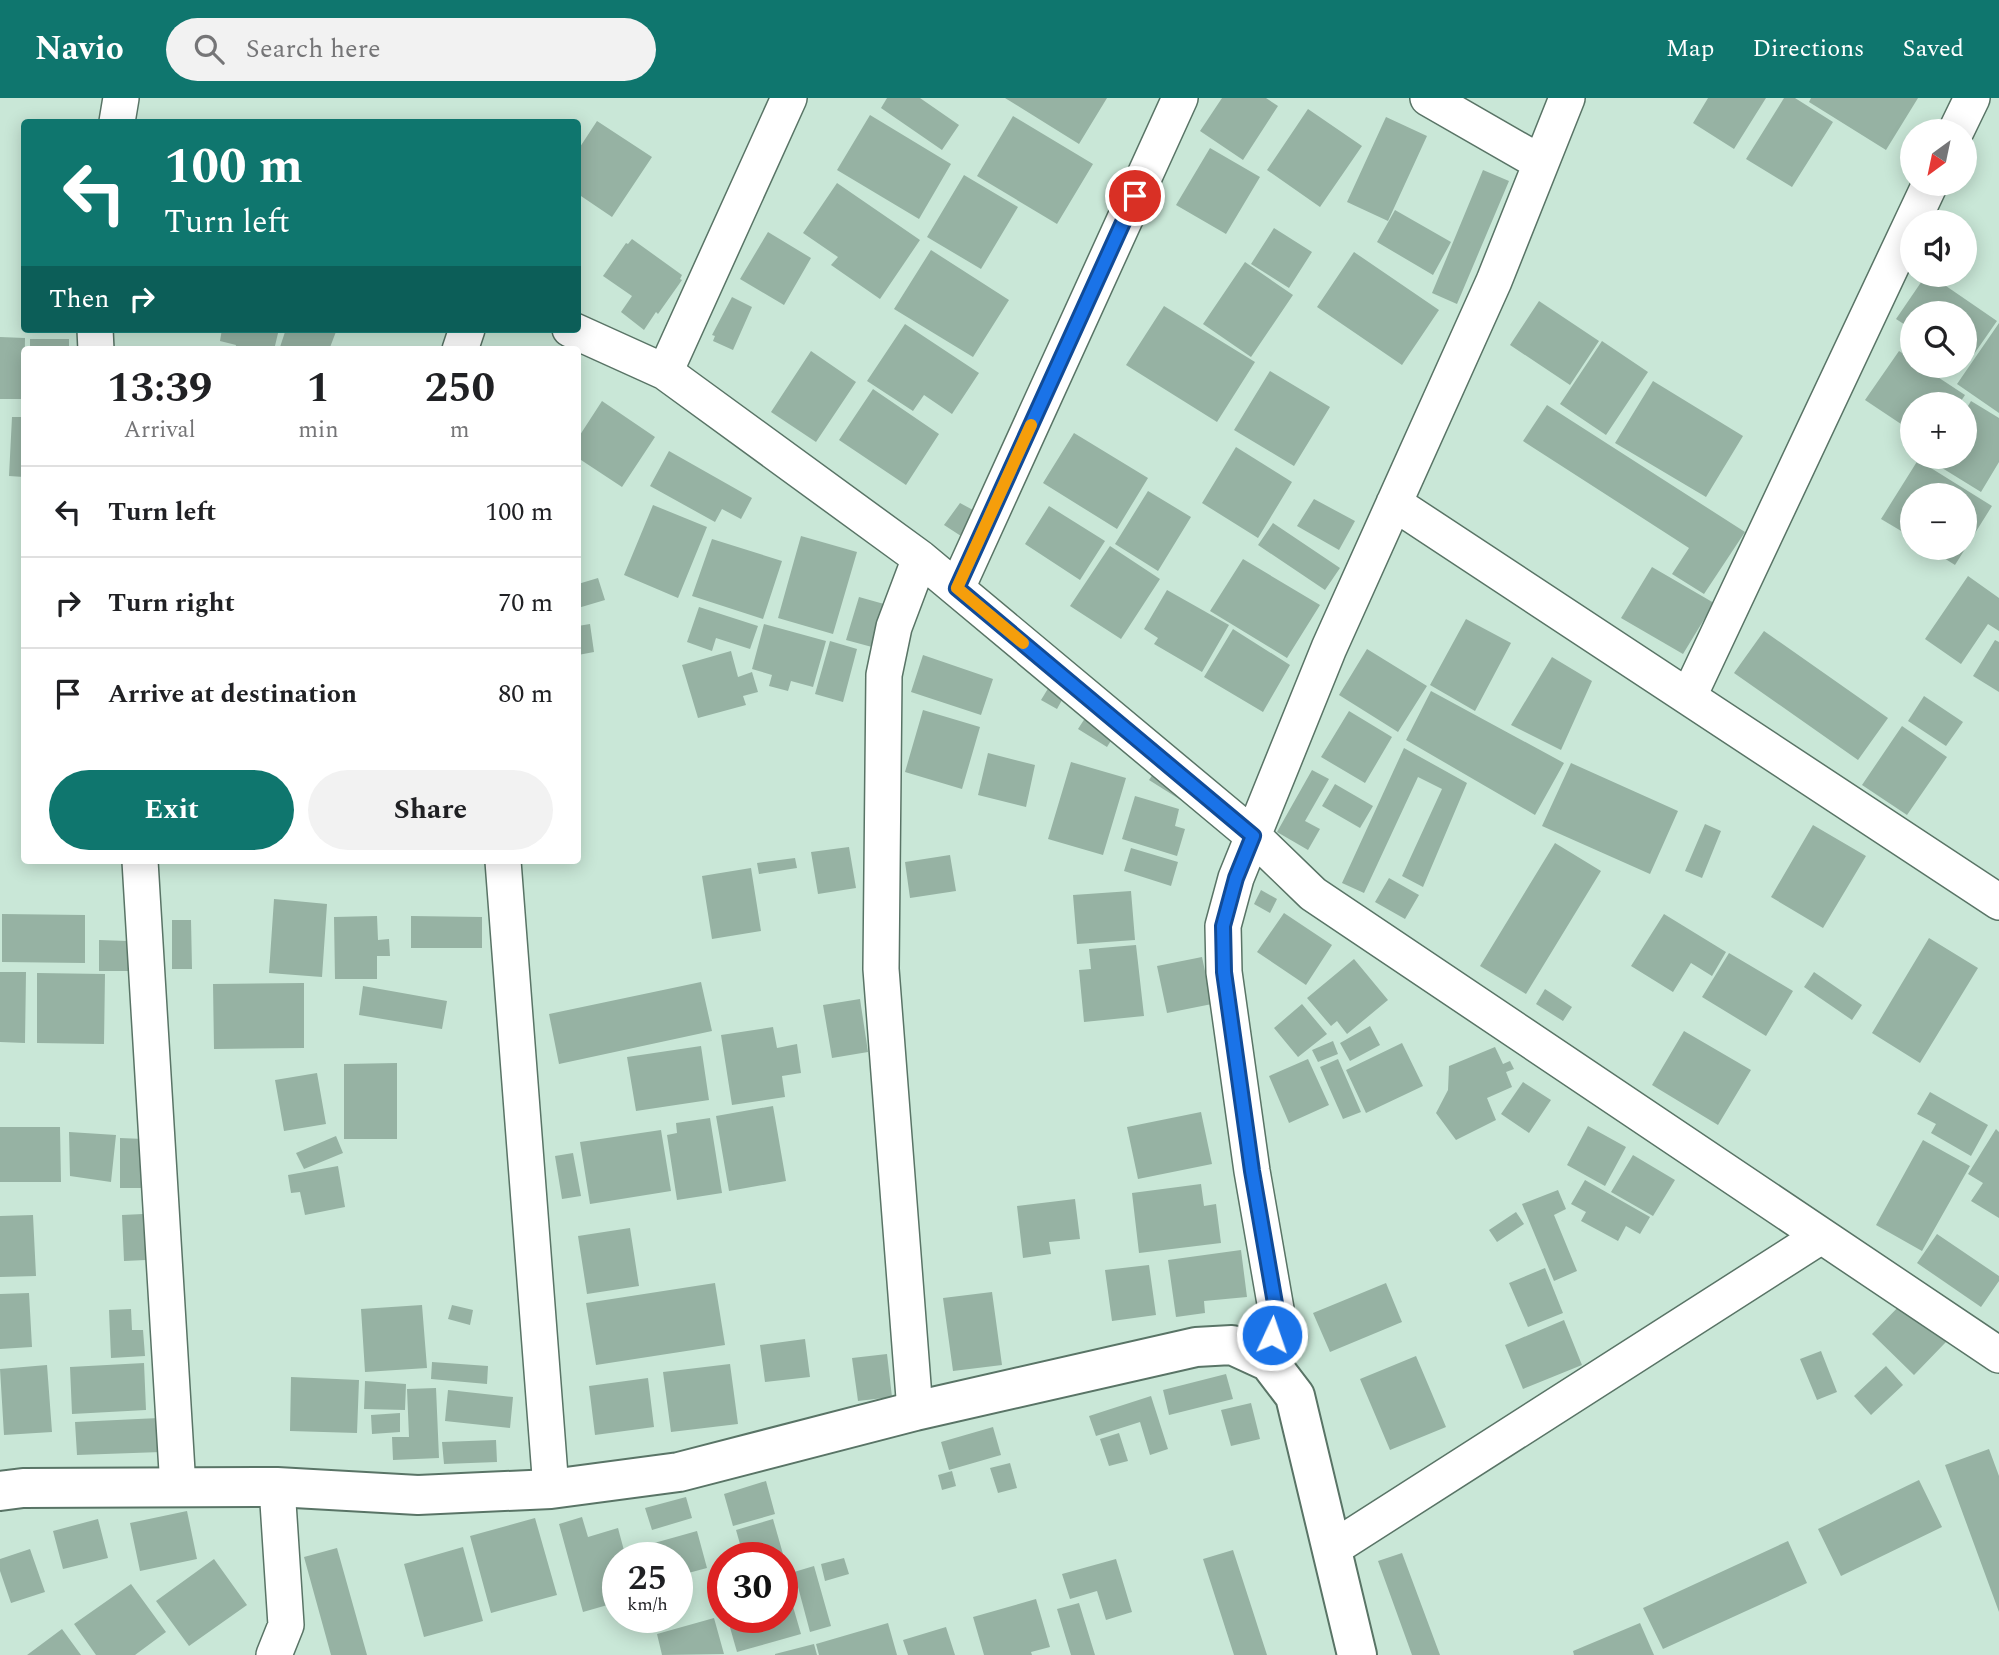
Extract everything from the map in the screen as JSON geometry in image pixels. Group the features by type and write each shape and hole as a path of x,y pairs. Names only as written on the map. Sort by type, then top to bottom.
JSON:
{"street":[{"path":"118,119 121,98"},
{"path":"665,372 789,98"},
{"path":"957,588 1180,98"},
{"path":"1428,98 1541,163"},
{"path":"1269,1362 1276,1309 1252,1171 1224,972 1223,926 1236,878 1329,648 1494,281 1567,98"},
{"path":"1962,119 1972,98"},
{"path":"1689,696 1924,196"},
{"path":"579,333 665,372 920,558 1253,836 1313,894 1999,1355"},
{"path":"1394,503 1999,902"},
{"path":"915,1411 881,968 884,675 894,627 920,558"},
{"path":"140,864 178,1488"},
{"path":"503,864 551,1489"},
{"path":"1332,1549 1821,1236"},
{"path":"0,1491 23,1488 277,1487 418,1495 551,1489 679,1472 915,1411 1196,1348 1232,1345 1269,1362 1295,1396 1357,1655"},
{"path":"274,1655 286,1625 277,1487"}],"building":[{"path":"887,98 920,98 959,125 942,150 881,108"},
{"path":"1005,98 1107,98 1079,144"},
{"path":"1222,98 1266,98 1278,106 1243,160 1200,131"},
{"path":"1708,98 1766,98 1734,149 1693,123"},
{"path":"1784,98 1795,98 1833,122 1792,187 1746,159"},
{"path":"1811,98 1918,98 1905,119 1900,119 1900,127 1886,150 1809,102"},
{"path":"1308,109 1362,146 1320,207 1267,170"},
{"path":"870,115 951,164 919,219 837,170"},
{"path":"1013,116 1093,164 1057,224 977,176"},
{"path":"1386,117 1427,136 1388,221 1347,202"},
{"path":"597,121 652,157 612,217 581,196 581,145"},
{"path":"1210,148 1260,177 1226,234 1176,205"},
{"path":"1483,170 1509,181 1457,304 1432,293"},
{"path":"964,175 1018,207 981,269 927,237"},
{"path":"837,183 920,240 880,299 831,265 838,257 803,233"},
{"path":"1395,210 1451,242 1433,275 1377,242"},
{"path":"1274,228 1312,252 1289,288 1251,264"},
{"path":"768,232 811,258 784,305 740,279"},
{"path":"632,239 682,275 682,280 644,330 621,312 632,296 603,276 626,243"},
{"path":"931,250 1009,300 973,357 894,309"},
{"path":"1354,252 1439,310 1402,365 1317,307"},
{"path":"1245,262 1293,295 1251,357 1203,324"},
{"path":"1918,287 1947,287 1968,301 1908,301"},
{"path":"732,297 752,307 733,350 713,341 715,336 712,335"},
{"path":"1539,301 1599,341 1570,385 1510,345"},
{"path":"1164,306 1255,362 1217,422 1126,365"},
{"path":"1977,307 1997,321 1977,350"},
{"path":"1999,323 1999,413 1977,398 1977,392 1969,392 1957,384 1961,378 1977,378 1977,355"},
{"path":"905,324 979,373 952,414 924,395 913,411 867,381"},
{"path":"221,333 278,333 275,346 236,346 220,341"},
{"path":"285,333 335,333 331,346 280,346"},
{"path":"0,337 25,338 25,346 21,346 21,399 0,399"},
{"path":"30,339 69,339 69,346 30,346"},
{"path":"1602,341 1648,372 1606,435 1560,404"},
{"path":"811,351 856,382 816,442 771,412"},
{"path":"1899,351 1900,378 1939,378 1960,392 1900,392 1900,423 1865,400"},
{"path":"1270,371 1330,407 1294,466 1234,430"},
{"path":"1653,381 1743,436 1706,497 1615,443"},
{"path":"873,389 939,434 906,485 839,440"},
{"path":"602,401 655,437 622,487 581,460 581,433"},
{"path":"1547,405 1745,532 1704,594 1672,574 1689,548 1523,441"},
{"path":"1977,405 1999,418 1999,462 1981,492 1977,490 1977,483 1966,483 1944,469 1977,469"},
{"path":"12,417 21,417 21,477 9,476"},
{"path":"1074,433 1148,478 1117,529 1043,483"},
{"path":"1236,447 1292,482 1258,538 1202,503"},
{"path":"669,451 752,498 741,519 722,509 715,522 650,486"},
{"path":"1912,469 1932,469 1955,483 1904,483"},
{"path":"1900,489 1900,530 1881,519"},
{"path":"1148,491 1191,517 1158,571 1115,544"},
{"path":"1977,497 1992,506 1977,530"},
{"path":"1314,499 1355,521 1339,550 1297,526"},
{"path":"960,503 973,510 961,536 944,525"},
{"path":"653,505 707,527 678,598 624,575"},
{"path":"1049,506 1105,541 1080,580 1025,544"},
{"path":"1273,523 1340,568 1325,590 1258,545"},
{"path":"801,536 857,552 833,634 778,618"},
{"path":"712,539 782,561 763,619 692,596"},
{"path":"1110,546 1160,579 1121,639 1070,606"},
{"path":"1243,559 1320,605 1287,658 1210,611"},
{"path":"1652,567 1714,603 1683,654 1621,618"},
{"path":"1968,576 1999,598 1999,631 1988,624 1961,664 1925,639"},
{"path":"598,578 605,600 581,607 581,583"},
{"path":"1167,590 1229,625 1202,672 1154,644 1158,638 1144,629"},
{"path":"859,597 884,604 872,647 846,640"},
{"path":"699,607 758,626 750,649 716,638 712,651 687,642"},
{"path":"1466,619 1511,643 1475,711 1430,685"},
{"path":"590,624 594,652 581,654 581,626"},
{"path":"764,624 826,641 813,687 791,681 788,691 769,686 772,675 752,669"},
{"path":"1233,629 1290,665 1263,712 1204,677"},
{"path":"1764,631 1888,718 1858,760 1734,673"},
{"path":"1995,640 1999,642 1999,692 1973,676"},
{"path":"830,641 857,649 843,702 815,694"},
{"path":"1367,649 1427,686 1398,732 1339,695"},
{"path":"731,651 738,677 752,672 758,692 743,696 746,705 698,718 682,665"},
{"path":"923,655 993,679 981,715 911,692"},
{"path":"1552,657 1592,681 1561,750 1511,725"},
{"path":"1052,682 1067,691 1057,709 1041,700"},
{"path":"1431,691 1564,763 1535,815 1406,740"},
{"path":"1924,696 1963,722 1946,746 1908,721"},
{"path":"923,710 980,727 962,789 905,772"},
{"path":"1349,711 1392,737 1365,783 1321,757"},
{"path":"1089,712 1117,731 1107,747 1078,729"},
{"path":"1902,726 1947,757 1907,815 1862,785"},
{"path":"1404,748 1467,783 1423,887 1402,876 1442,789 1418,777 1364,893 1342,883"},
{"path":"988,753 1035,765 1026,807 978,795"},
{"path":"1071,762 1126,778 1103,855 1048,839"},
{"path":"1571,763 1678,811 1650,874 1542,826"},
{"path":"1158,767 1195,809 1149,780"},
{"path":"1312,770 1329,779 1305,821 1320,829 1308,850 1277,832"},
{"path":"1335,784 1373,806 1360,828 1322,806"},
{"path":"1135,796 1179,809 1175,826 1185,829 1177,856 1122,839"},
{"path":"1705,824 1721,831 1702,878 1685,871"},
{"path":"1813,825 1866,856 1823,928 1771,897"},
{"path":"1555,843 1601,871 1526,994 1480,966"},
{"path":"849,847 856,888 818,894 811,852"},
{"path":"1131,848 1178,862 1171,886 1124,871"},
{"path":"950,855 956,891 910,898 905,862"},
{"path":"795,858 797,868 759,874 757,863"},
{"path":"751,868 761,931 712,939 702,876"},
{"path":"1389,878 1419,895 1405,919 1375,902"},
{"path":"1261,890 1277,899 1270,913 1254,904"},
{"path":"1131,891 1135,940 1077,944 1073,895"},
{"path":"274,899 327,904 322,977 269,973"},
{"path":"1284,913 1332,945 1306,985 1257,952"},
{"path":"2,914 85,915 85,963 2,962"},
{"path":"1664,914 1726,952 1712,976 1691,963 1673,992 1631,966"},
{"path":"377,916 378,940 389,939 390,956 377,956 377,979 335,979 334,917"},
{"path":"411,916 482,917 482,948 411,948"},
{"path":"172,920 191,920 192,969 172,969"},
{"path":"1929,938 1978,968 1920,1063 1872,1033"},
{"path":"99,940 128,941 128,971 99,971"},
{"path":"1136,945 1144,1016 1084,1022 1079,970 1091,969 1089,949"},
{"path":"1729,953 1793,991 1766,1036 1702,997"},
{"path":"1202,957 1212,1004 1167,1013 1157,966"},
{"path":"1354,959 1388,1000 1347,1034 1337,1021 1331,1026 1307,998"},
{"path":"0,972 26,972 25,1043 0,1042"},
{"path":"1814,972 1862,1005 1852,1020 1804,987"},
{"path":"37,973 105,974 104,1044 37,1043"},
{"path":"701,982 712,1031 559,1064 549,1014"},
{"path":"304,983 304,1048 214,1049 213,984"},
{"path":"363,986 447,1001 442,1029 359,1015"},
{"path":"1545,989 1572,1007 1563,1021 1536,1004"},
{"path":"860,999 868,1052 832,1058 823,1005"},
{"path":"1302,1004 1327,1034 1298,1057 1274,1028"},
{"path":"1370,1026 1380,1045 1350,1061 1340,1043"},
{"path":"773,1027 777,1048 797,1044 801,1073 782,1076 785,1097 732,1105 721,1035"},
{"path":"1684,1031 1751,1070 1718,1125 1652,1085"},
{"path":"1333,1041 1338,1054 1318,1062 1312,1050"},
{"path":"1402,1043 1423,1086 1366,1113 1346,1070"},
{"path":"701,1046 709,1100 636,1111 627,1057"},
{"path":"1495,1047 1503,1064 1510,1061 1514,1069 1506,1072 1512,1087 1487,1098 1496,1120 1456,1140 1436,1113 1448,1090 1449,1066"},
{"path":"1308,1059 1329,1105 1289,1123 1269,1076"},
{"path":"1338,1059 1361,1112 1343,1119 1320,1067"},
{"path":"397,1063 397,1139 344,1139 344,1064"},
{"path":"317,1073 326,1124 284,1131 275,1080"},
{"path":"1523,1082 1551,1100 1529,1133 1501,1114"},
{"path":"1930,1092 1988,1125 1971,1156 1931,1133 1936,1124 1917,1114"},
{"path":"773,1106 786,1181 729,1191 716,1116"},
{"path":"1201,1112 1212,1164 1138,1179 1127,1127"},
{"path":"710,1118 722,1193 677,1200 667,1135 677,1133 676,1123"},
{"path":"1588,1126 1626,1147 1605,1186 1567,1165"},
{"path":"0,1127 60,1127 61,1182 0,1182"},
{"path":"1996,1129 1999,1132 1999,1218 1971,1201 1983,1183 1968,1174"},
{"path":"661,1130 671,1191 590,1204 580,1142"},
{"path":"69,1132 116,1135 111,1182 70,1176"},
{"path":"336,1136 343,1153 304,1169 296,1153"},
{"path":"120,1138 144,1139 144,1188 120,1188"},
{"path":"1923,1140 1970,1166 1922,1251 1876,1225"},
{"path":"573,1153 581,1196 562,1199 555,1156"},
{"path":"1633,1155 1675,1180 1653,1216 1611,1192"},
{"path":"338,1166 345,1207 305,1215 300,1192 291,1193 288,1175"},
{"path":"1585,1180 1650,1217 1640,1234 1626,1226 1618,1241 1581,1221 1586,1212 1571,1204"},
{"path":"1201,1184 1204,1206 1216,1204 1221,1243 1139,1253 1132,1193"},
{"path":"1558,1190 1566,1209 1554,1215 1577,1271 1554,1281 1522,1204"},
{"path":"1075,1199 1080,1239 1049,1242 1051,1254 1023,1258 1017,1206"},
{"path":"1516,1212 1524,1224 1497,1242 1489,1230"},
{"path":"143,1214 146,1260 124,1261 122,1215"},
{"path":"33,1215 36,1276 0,1277 0,1216"},
{"path":"630,1228 639,1286 587,1294 578,1236"},
{"path":"1937,1234 1999,1276 1999,1281 1981,1307 1917,1263"},
{"path":"1241,1250 1247,1297 1204,1301 1205,1313 1176,1317 1168,1260"},
{"path":"1149,1265 1156,1315 1112,1321 1105,1270"},
{"path":"1545,1268 1563,1313 1528,1327 1509,1283"},
{"path":"715,1283 725,1345 596,1365 586,1303"},
{"path":"1386,1283 1402,1322 1330,1352 1313,1313"},
{"path":"992,1292 1002,1365 953,1371 943,1298"},
{"path":"29,1293 32,1347 0,1349 0,1294"},
{"path":"1904,1301 1946,1342 1914,1375 1872,1334"},
{"path":"422,1305 427,1368 365,1372 361,1309"},
{"path":"452,1305 473,1310 470,1325 448,1319"},
{"path":"131,1309 132,1330 143,1330 145,1356 111,1358 109,1310"},
{"path":"1564,1320 1582,1365 1523,1389 1505,1345"},
{"path":"805,1339 810,1377 765,1382 760,1345"},
{"path":"1821,1351 1837,1392 1817,1400 1800,1359"},
{"path":"887,1354 892,1397 858,1401 852,1358"},
{"path":"1416,1356 1446,1427 1390,1450 1360,1379"},
{"path":"432,1362 488,1366 487,1384 431,1379"},
{"path":"144,1363 146,1410 72,1414 70,1367"},
{"path":"730,1364 738,1424 671,1432 663,1372"},
{"path":"47,1365 52,1432 4,1435 0,1369"},
{"path":"1886,1366 1903,1385 1871,1415 1854,1396"},
{"path":"1226,1374 1233,1399 1169,1415 1163,1390"},
{"path":"291,1377 359,1380 357,1433 290,1431"},
{"path":"648,1378 654,1427 595,1435 589,1386"},
{"path":"365,1381 406,1384 405,1410 364,1409"},
{"path":"436,1388 439,1458 393,1460 392,1437 409,1437 407,1389"},
{"path":"448,1390 513,1397 510,1428 445,1421"},
{"path":"1151,1396 1168,1449 1150,1455 1140,1422 1096,1436 1089,1416"},
{"path":"1251,1403 1260,1439 1231,1446 1221,1410"},
{"path":"400,1413 400,1432 372,1434 371,1415"},
{"path":"159,1418 161,1452 77,1455 75,1422"},
{"path":"993,1427 1001,1455 949,1470 941,1442"},
{"path":"1119,1433 1128,1461 1109,1466 1100,1439"},
{"path":"496,1440 497,1462 444,1464 442,1442"},
{"path":"1989,1449 1999,1476 1999,1612 1945,1465"},
{"path":"1010,1463 1017,1488 998,1493 990,1468"},
{"path":"952,1471 956,1486 942,1490 938,1475"},
{"path":"1919,1480 1942,1527 1841,1576 1818,1529"},
{"path":"766,1481 775,1514 733,1526 724,1494"},
{"path":"686,1497 692,1518 652,1530 645,1508"},
{"path":"187,1511 197,1559 140,1571 130,1523"},
{"path":"582,1517 588,1537 618,1528 622,1542 602,1542 602,1607 583,1612 559,1524"},
{"path":"535,1518 557,1595 491,1613 470,1536"},
{"path":"98,1519 108,1558 63,1569 53,1531"},
{"path":"773,1519 780,1542 739,1542 736,1530"},
{"path":"697,1531 707,1568 693,1572 693,1542 658,1542"},
{"path":"1788,1541 1807,1583 1663,1649 1643,1608"},
{"path":"463,1547 483,1621 424,1637 404,1564"},
{"path":"337,1548 367,1655 331,1655 304,1557"},
{"path":"30,1549 45,1592 11,1603 0,1571 0,1559"},
{"path":"1233,1550 1267,1655 1234,1655 1203,1559"},
{"path":"1402,1553 1440,1655 1412,1655 1378,1561"},
{"path":"844,1558 849,1574 825,1581 821,1564"},
{"path":"214,1559 247,1605 189,1646 156,1601"},
{"path":"1116,1559 1132,1612 1106,1620 1097,1591 1070,1599 1062,1574"},
{"path":"814,1566 831,1626 810,1632 798,1587 798,1571"},
{"path":"131,1584 166,1632 135,1655 96,1655 74,1624"},
{"path":"1036,1599 1050,1647 1031,1652 1032,1655 984,1655 973,1617"},
{"path":"1079,1603 1095,1655 1071,1655 1057,1609"},
{"path":"707,1620 707,1633 718,1633 724,1654 662,1655 657,1634 693,1633 693,1624"},
{"path":"888,1623 897,1655 819,1655 816,1644"},
{"path":"1640,1623 1654,1655 1574,1655 1573,1651"},
{"path":"798,1624 801,1634 737,1652 732,1633 798,1633"},
{"path":"946,1627 955,1655 908,1655 903,1640"},
{"path":"62,1629 81,1655 27,1655"},
{"path":"814,1644 817,1655 775,1655 775,1654"}],"slow traffic":[{"path":"1023,643 957,588 1031,425"}],"route":[{"path":"1135,196 957,588 1253,836 1236,878 1223,926 1224,972 1252,1171 1276,1309 1272,1335"}]}
